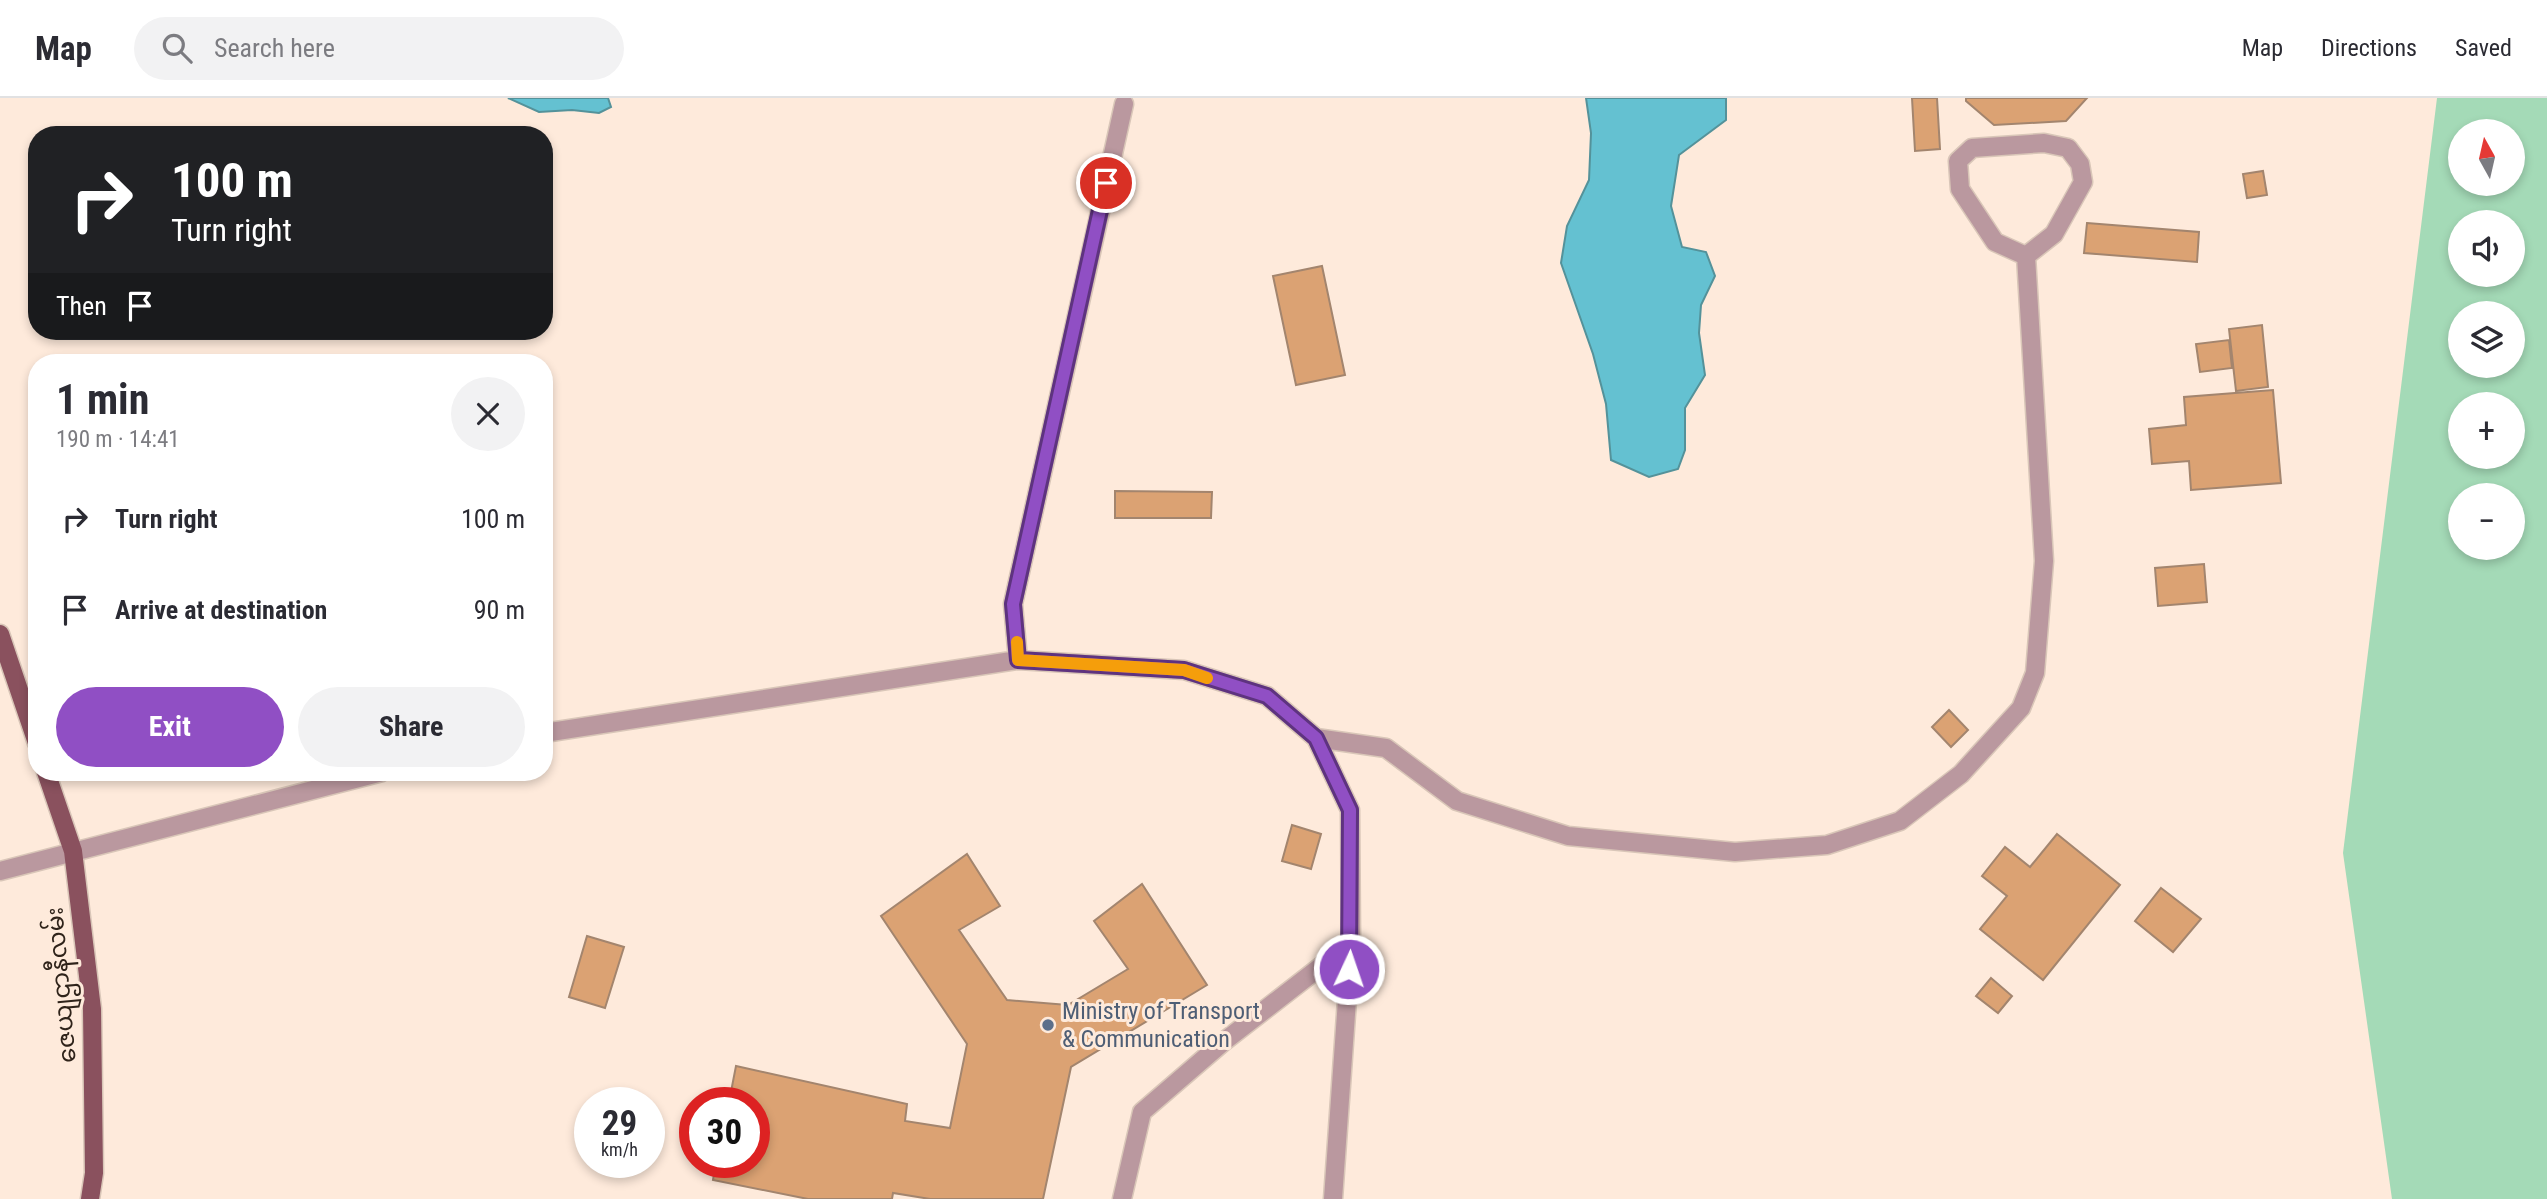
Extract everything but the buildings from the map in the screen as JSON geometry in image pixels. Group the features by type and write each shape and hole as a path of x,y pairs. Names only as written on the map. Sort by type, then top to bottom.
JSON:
{"main road":[{"path":"0,634 28,716"},
{"name":"ဇေယျဌာနီလမ်း","path":"49,781 73,851 92,1009 94,1173 90,1199"}],"street":[{"path":"1018,660 1013,604 1124,104"},
{"path":"2044,144 2068,148 2080,164 2082,182 2054,234 2026,256 1995,242 1959,189 1958,161 1972,148 2044,144"},
{"path":"1316,738 1385,748 1457,801 1568,836 1735,852 1827,845 1900,821 1962,774 2021,708 2035,673 2043,561 2026,256"},
{"path":"553,732 1018,660 1184,670 1267,696 1316,738 1350,810 1351,943 1333,1199"},
{"path":"0,871 347,781"},
{"path":"1122,1199 1142,1112 1222,1043 1351,943"}],"green space":[{"path":"2437,98 2547,98 2547,1199 2392,1199 2343,853"}],"water":[{"path":"508,98 608,98 611,107 599,113 572,110 539,112"},
{"path":"1586,98 1726,98 1726,120 1679,155 1671,206 1682,247 1706,252 1715,276 1701,305 1699,333 1705,375 1685,408 1685,450 1678,469 1649,477 1611,460 1606,404 1593,354 1561,263 1567,226 1589,180 1591,133"}],"slow traffic":[{"path":"1017,642 1018,660 1184,670 1207,678"}],"place":[{"name":"Ministry of Transport & Communication","path":"1048,1025"}],"route":[{"path":"1106,183 1013,604 1018,660 1184,670 1267,696 1316,738 1350,810 1349,969"}]}
